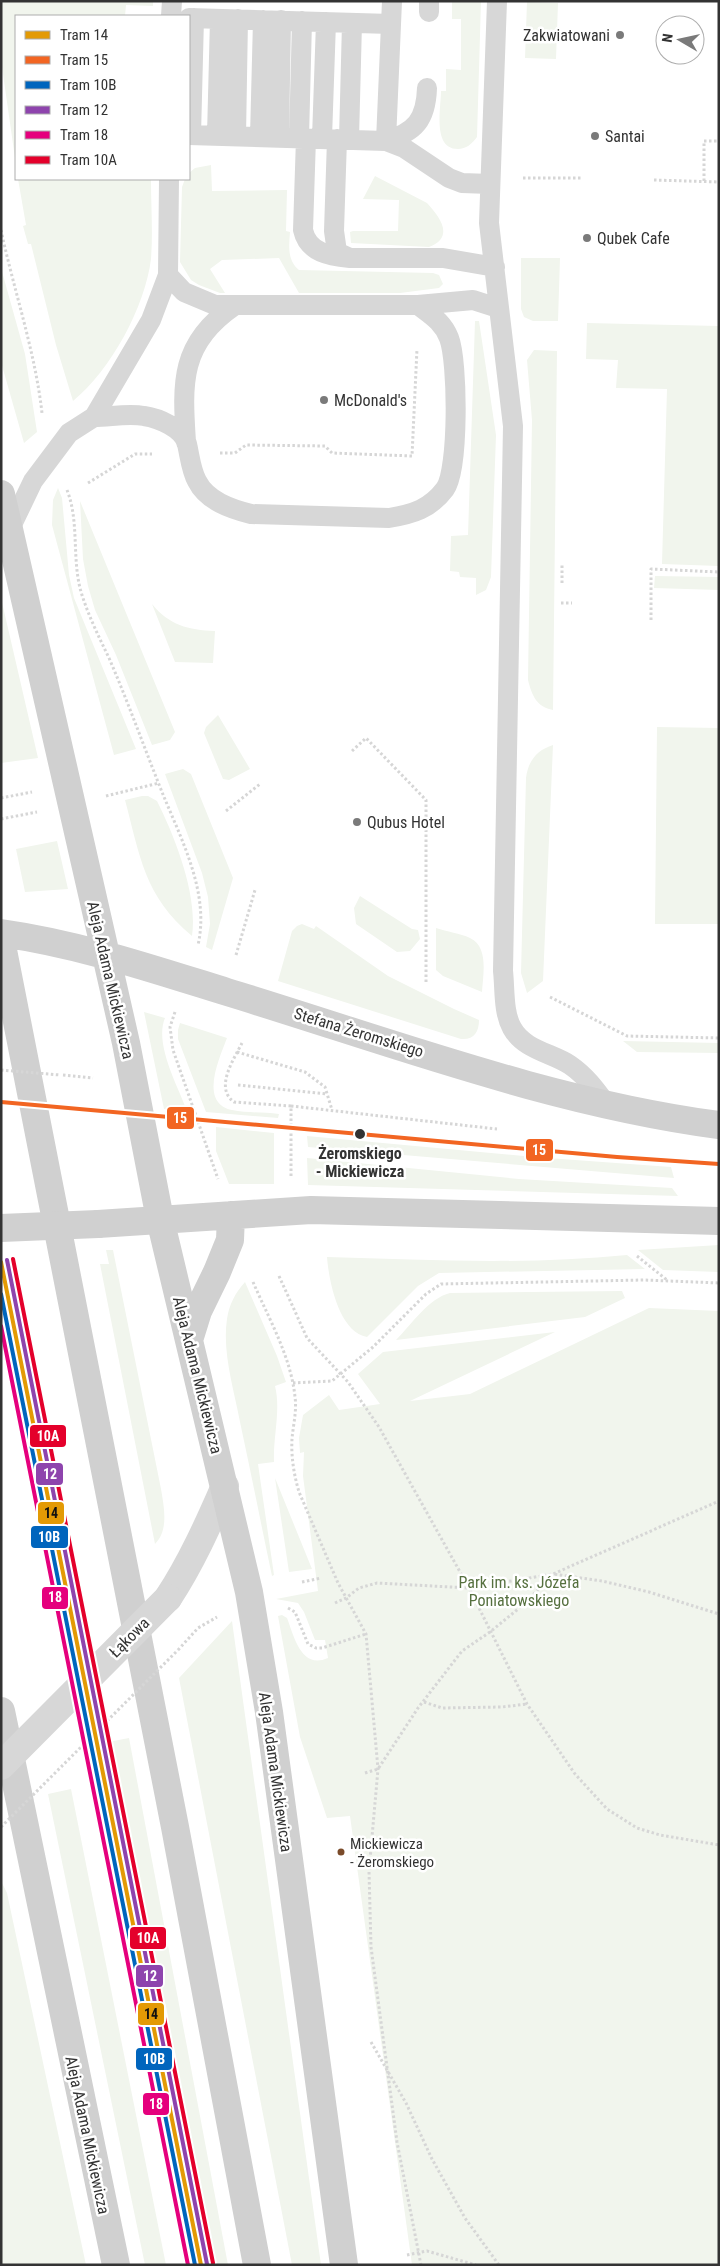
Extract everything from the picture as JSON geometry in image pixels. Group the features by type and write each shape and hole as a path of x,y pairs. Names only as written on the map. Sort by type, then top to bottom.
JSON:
{"main road":[{"name":"Aleja Adama Mickiewicza","path":"1,494 126,1043 160,1219 225,1486 258,1638 344,2265"},
{"name":"Stefana Żeromskiego","path":"1,933 40,938 105,955 503,1077 607,1105 646,1114 719,1125"},
{"path":"1,940 173,1817 257,2265"},
{"path":"1,1228 98,1224 311,1210 719,1222"},
{"path":"189,1340 198,1311 230,1240 231,1215"},
{"name":"Aleja Adama Mickiewicza","path":"1,1711 116,2265"}],"street":[{"name":"Łąkowa","path":"1,1766 168,1598 182,1577 205,1533 225,1486"}],"lane":[{"path":"171,15 172,1"},
{"path":"386,141 392,1"},
{"path":"497,1 489,223 513,426 504,971 508,1015 512,1029 536,1050 569,1064 580,1073 607,1105"},
{"path":"391,24 192,18 190,135 386,141 404,148 449,178 462,183 490,181"},
{"path":"227,136 229,19"},
{"path":"269,137 272,20"},
{"path":"302,21 323,138 335,244 337,252 350,258"},
{"path":"323,138 326,22"},
{"path":"352,23 323,138 303,230 305,240 320,252 350,258 443,258 495,267"},
{"path":"386,141 407,132 421,119 427,105 427,88"},
{"path":"9,531 33,481 69,434 94,417 151,320 168,275 168,180"},
{"path":"168,275 184,292 215,305 418,305 473,300 498,308"},
{"path":"234,306 216,318 205,330 194,347 183,395 187,447 197,482 204,492 210,498 251,514 389,518 411,515 429,506 446,488 454,464 455,362 449,337 440,322 418,305"},
{"path":"94,417 141,415 154,418 174,429 187,447"}],"path":[{"path":"704,182 704,141 719,141"},
{"path":"490,181 582,178"},
{"path":"654,180 719,182"},
{"path":"88,483 135,454 187,447 235,453 246,444 325,446 332,453 412,456 418,305"},
{"path":"562,564 562,583"},
{"path":"651,620 651,569 719,572"},
{"path":"561,603 572,603"},
{"path":"644,604 652,604"},
{"path":"352,751 366,738 426,800 426,982"},
{"path":"226,811 260,784"},
{"path":"1,798 36,791"},
{"path":"1,820 40,812"},
{"path":"236,955 255,890"},
{"path":"550,997 627,1036 719,1038"},
{"path":"242,1043 226,1076 225,1091 234,1102 332,1110 497,1129"},
{"path":"237,1052 305,1072 325,1087 332,1110"},
{"path":"1,1070 93,1078"},
{"path":"238,1085 327,1094"},
{"path":"291,1106 291,1184"},
{"path":"279,1276 307,1338 340,1373 379,1427 469,1588 526,1704 574,1774 607,1809 637,1828 660,1835 719,1845"},
{"path":"293,1383 332,1381 373,1348 426,1294 441,1284 644,1280 719,1282"},
{"path":"335,1603 346,1598 359,1588 377,1583 469,1588 553,1574 719,1501"},
{"path":"553,1574 602,1581 649,1592 719,1614"},
{"path":"365,1773 378,1769 462,1650 490,1632 523,1605 553,1574"},
{"path":"302,1582 322,1578"},
{"path":"1,1827 178,1650"},
{"path":"424,1702 442,1708 502,1707 526,1704"},
{"path":"371,2042 406,2103 432,2159 465,2218 499,2265"},
{"path":"407,2255 427,2251 476,2265"}],"green space":[{"path":"1,1 153,1 153,6 126,5 125,15 15,15 15,158 1,60"},
{"path":"452,1 481,1 477,137 469,146 458,149 450,147 444,142 440,126 441,91 446,91 446,69 461,70 461,19 452,19"},
{"path":"527,2 558,3 556,59 525,58"},
{"path":"211,165 212,191 287,190 286,231 290,232 289,248 292,262 299,270 433,273 439,275 443,284 439,288 400,293 299,293 279,258 222,260 210,269 225,293 199,285 191,280 180,262 182,187 185,180 190,180 190,172 195,168"},
{"path":"375,176 427,203 443,226 441,238 437,243 429,247 351,243 350,232 353,231 398,231 399,200 363,199"},
{"path":"18,180 151,180 151,259 142,297 134,317 113,355 87,388 73,401 56,345 31,244 28,244 23,226 26,225"},
{"path":"521,258 560,258 558,321 533,321 524,317 521,309"},
{"path":"1,268 25,354 37,432 24,443 1,362"},
{"path":"475,321 479,321 496,435 491,577 486,590 476,595 476,578 460,577 459,572 450,571 451,536 468,535"},
{"path":"587,323 719,326 719,566 662,564 667,389 616,388 618,360 586,359"},
{"path":"534,350 557,351 553,710 547,709 536,700 528,680 532,420 527,360"},
{"path":"58,488 62,498 69,575 74,598 136,749 114,755 52,525 53,500"},
{"path":"80,501 175,732 170,740 152,745 116,655 95,610 83,559"},
{"path":"655,576 719,577 719,590 654,588"},
{"path":"1,598 38,758 1,763"},
{"path":"152,604 172,622 188,628 215,631 213,663 175,662"},
{"path":"218,715 250,769 229,780 223,779 204,733 206,727"},
{"path":"657,727 719,728 719,924 655,924"},
{"path":"553,745 543,981 527,993 521,973 526,778 534,757 542,750"},
{"path":"183,769 191,774 233,878 212,950 206,947 210,924 208,897 202,873 165,774"},
{"path":"148,796 157,801 178,849 192,903 192,936 163,906 146,874 125,800"},
{"path":"57,841 68,889 25,892 16,849"},
{"path":"360,896 412,929 418,930 420,939 410,951 397,952 356,924 354,908"},
{"path":"302,924 314,929 316,926 388,976 479,1020 477,1032 472,1037 461,1039 278,981 292,931"},
{"path":"436,928 466,936 476,942 482,955 484,970 482,992 443,976 436,970"},
{"path":"144,1012 165,1018 162,1028 168,1065 187,1111 164,1109"},
{"path":"180,1023 227,1038 214,1078 216,1098 222,1106 238,1111 279,1114 278,1118 206,1112 178,1039"},
{"path":"623,1041 719,1043 719,1053 637,1052"},
{"path":"216,1127 274,1133 274,1184 229,1184 216,1151"},
{"path":"307,1136 534,1157 671,1167 674,1178 308,1147"},
{"path":"307,1158 519,1179 672,1188 678,1196 308,1185"},
{"path":"719,1245 719,1272 663,1270 638,1250"},
{"path":"106,1250 113,1250 162,1496 164,1525 155,1544 100,1264 109,1264"},
{"path":"627,1255 645,1269 439,1273 418,1286 367,1337 357,1333 349,1326 337,1304 330,1279 327,1257 514,1261"},
{"path":"245,1282 277,1356 286,1382 275,1386 277,1414 274,1462 258,1464 274,1575 272,1576 227,1358 226,1332 229,1309 235,1295"},
{"path":"622,1291 625,1298 585,1317 396,1340 428,1306 435,1300 450,1293"},
{"name":"Park im. ks. Józefa Poniatowskiego","path":"649,1308 719,1311 719,2265 412,2265 350,1816 327,1818 300,1737 278,1616 282,1615 287,1618 296,1642 305,1655 311,1659 328,1658 325,1640 315,1640 304,1612 298,1603 276,1599 318,1591 303,1476 304,1452 300,1453 299,1438 303,1415 329,1395 339,1410 380,1404 358,1374 383,1352 555,1332 410,1401 470,1394"},
{"path":"275,1478 312,1569 289,1572"},
{"path":"232,1621 321,2265 292,2265 179,1678"},
{"path":"129,1738 228,2265 207,2265 103,1743"},
{"path":"71,1789 166,2265 145,2265 48,1794"},
{"path":"1,1881 7,1893 86,2265 1,2265"}],"tram line":[{"name":"15","path":"1,1102 617,1157 719,1164"},
{"name":"10A","path":"13,1259 213,2263"},
{"name":"12","path":"7,1260 207,2264"},
{"name":"14","path":"1,1262 201,2265"},
{"name":"10B","path":"1,1294 195,2265"},
{"name":"18","path":"1,1326 188,2265"}],"place":[{"name":"Zakwiatowani","path":"620,35"},
{"name":"Santai","path":"595,136"},
{"name":"Qubek Cafe","path":"587,238"},
{"name":"McDonald's","path":"324,400"},
{"name":"Qubus Hotel","path":"357,822"},
{"name":"Żeromskiego - Mickiewicza","path":"360,1134"},
{"name":"Mickiewicza - Żeromskiego","path":"341,1852"}]}
